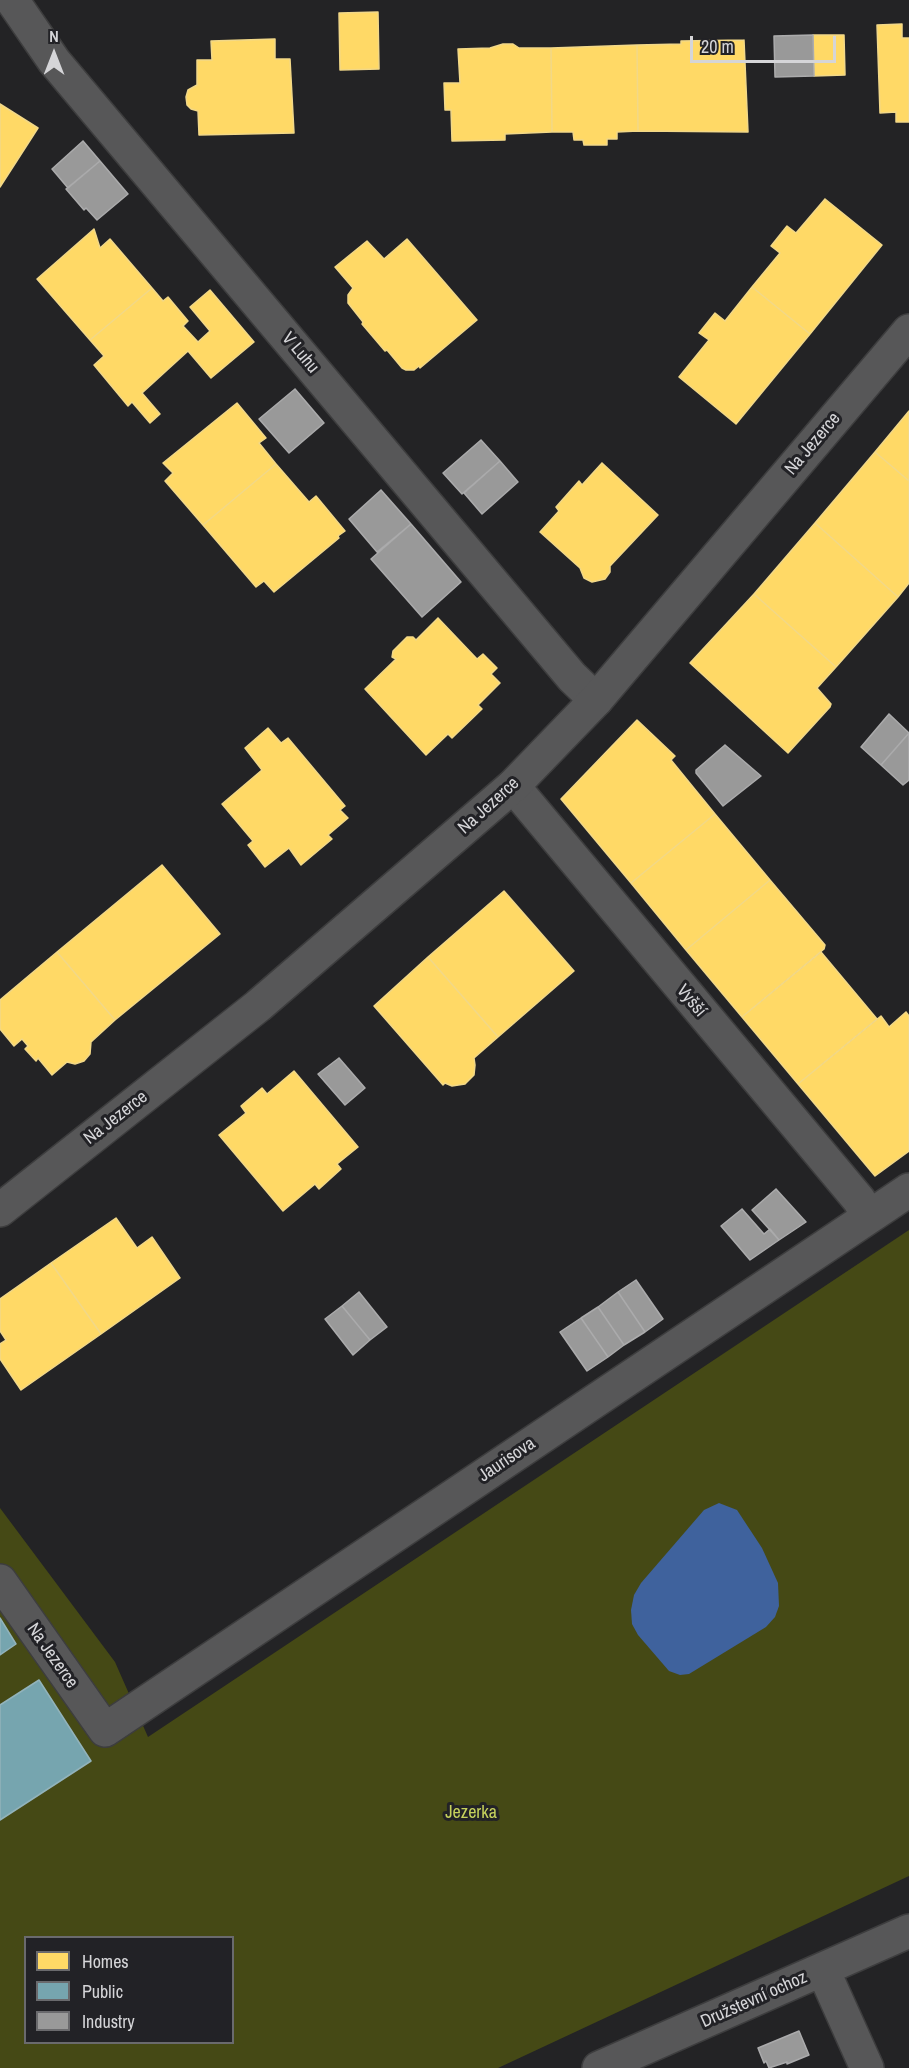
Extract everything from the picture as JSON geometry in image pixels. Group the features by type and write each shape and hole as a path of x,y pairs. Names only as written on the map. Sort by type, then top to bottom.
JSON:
{"street":[{"name":"V Luhu","path":"12,0 54,61 572,677 596,700"},
{"name":"Na Jezerce","path":"0,1210 258,1006 513,786 596,700 909,331"},
{"name":"Vyšší","path":"513,786 859,1200 868,1216"},
{"name":"Jaurisova","path":"105,1730 909,1190"},
{"name":"Na Jezerce","path":"0,1581 105,1730"},
{"name":"Družstevní ochoz","path":"599,2068 909,1931"},
{"path":"823,1970 867,2068"}],"green space":[{"name":"Jezerka","path":"909,1230 909,1876 498,2068 0,2068 0,1820 91,1761 39,1680 0,1705 0,1655 16,1644 0,1618 0,1508 115,1662 148,1737"}],"water":[{"path":"719,1503 737,1510 762,1548 778,1583 779,1606 775,1617 766,1627 689,1674 680,1675 669,1671 638,1635 632,1624 631,1610 634,1595 641,1583 704,1510"}],"building: Homes":[{"path":"378,12 379,69 340,70 339,13"},
{"path":"902,24 902,38 909,38 909,122 896,122 896,112 880,113 877,25"},
{"path":"813,35 844,35 845,75 814,76"},
{"path":"275,39 275,59 290,59 294,133 199,135 198,111 187,105 186,97 188,90 197,85 197,60 212,60 211,41"},
{"path":"744,40 748,132 638,131 637,45 681,44 681,41"},
{"path":"513,44 519,48 551,48 552,132 505,134 505,140 452,141 451,110 445,110 444,83 460,83 458,49 490,48"},
{"path":"637,45 638,131 617,132 617,139 607,139 607,145 584,145 583,140 574,140 573,132 552,132 551,48"},
{"path":"0,104 38,128 0,187"},
{"path":"825,199 882,245 810,334 752,287 780,253 771,246 787,226 796,233"},
{"path":"94,229 100,248 110,239 152,288 90,340 37,279"},
{"path":"407,239 477,320 420,368 419,366 414,370 402,368 362,324 363,322 348,303 348,295 353,288 335,267 367,241 384,259"},
{"path":"752,287 810,334 736,424 679,377 709,340 699,333 715,313 725,321"},
{"path":"152,288 163,301 168,297 188,321 183,326 198,342 210,331 190,307 210,290 254,342 211,378 188,351 142,393 160,414 150,423 132,402 128,406 94,365 104,356 90,340"},
{"path":"237,403 266,438 259,443 276,464 203,525 165,481 173,473 163,463"},
{"path":"909,411 909,481 875,452"},
{"path":"875,452 909,481 909,583 898,597 815,523"},
{"path":"602,463 658,515 610,566 610,572 605,579 592,582 584,578 580,568 540,532 559,511 556,507 579,481 582,485"},
{"path":"276,464 309,502 316,496 345,531 274,592 264,581 256,587 203,525"},
{"path":"815,523 898,597 836,667 754,594"},
{"path":"754,594 836,667 817,688 831,704 830,707 788,753 690,663"},
{"path":"438,618 477,659 483,654 497,668 491,674 500,683 478,705 482,709 452,738 448,734 426,755 365,689 396,659 392,657 393,651 407,637 413,637 416,640"},
{"path":"637,720 675,756 671,760 715,814 631,883 561,799"},
{"path":"268,728 281,743 288,738 345,806 340,810 348,818 328,835 332,839 301,865 289,848 265,867 248,845 253,841 222,804 262,770 245,748"},
{"path":"715,814 770,880 686,950 631,883"},
{"path":"162,865 220,934 115,1020 57,952"},
{"path":"770,880 825,945 824,949 742,1017 686,950"},
{"path":"504,891 574,971 498,1037 428,957"},
{"path":"57,952 115,1020 91,1042 90,1054 84,1061 75,1064 67,1062 52,1075 38,1058 36,1061 25,1049 28,1046 22,1039 14,1046 0,1029 0,1000"},
{"path":"821,952 877,1019 798,1084 742,1017"},
{"path":"428,957 498,1037 474,1058 474,1075 465,1084 452,1086 445,1083 443,1085 374,1006"},
{"path":"906,1012 909,1016 909,1151 875,1176 798,1084 881,1016 889,1027"},
{"path":"294,1071 358,1147 337,1164 341,1169 319,1189 315,1184 283,1211 219,1135 246,1113 241,1106 262,1088 267,1094"},
{"path":"116,1218 137,1248 152,1237 180,1278 101,1334 51,1263"},
{"path":"51,1263 101,1334 21,1390 0,1359 0,1344 6,1340 0,1331 0,1299"}],"building: Public":[{"path":"0,1618 16,1644 0,1655"},
{"path":"39,1680 91,1761 0,1820 0,1705"}],"building: Industry":[{"path":"813,35 814,76 775,77 774,36"},
{"path":"83,141 100,161 68,188 52,169"},
{"path":"100,161 128,194 97,220 86,208 84,210 66,189"},
{"path":"295,389 324,423 289,453 259,419"},
{"path":"481,440 500,461 462,494 443,473"},
{"path":"500,461 518,482 482,514 464,493"},
{"path":"381,490 411,524 377,552 349,519"},
{"path":"411,524 461,582 422,617 371,559"},
{"path":"889,714 909,733 881,765 861,747"},
{"path":"909,733 909,780 903,785 881,765"},
{"path":"725,745 761,776 723,806 696,773 696,770"},
{"path":"339,1058 365,1088 345,1105 318,1074"},
{"path":"776,1189 806,1222 779,1240 752,1210"},
{"path":"742,1209 764,1234 770,1229 779,1240 750,1260 721,1226"},
{"path":"636,1280 663,1319 645,1332 618,1292"},
{"path":"359,1292 387,1327 370,1340 342,1306"},
{"path":"618,1292 645,1332 624,1345 598,1307"},
{"path":"342,1306 370,1340 353,1355 325,1319"},
{"path":"598,1307 624,1345 608,1357 581,1318"},
{"path":"581,1318 608,1357 587,1371 560,1332"},
{"path":"799,2031 809,2055 769,2068 766,2061 764,2063 758,2048"}]}
